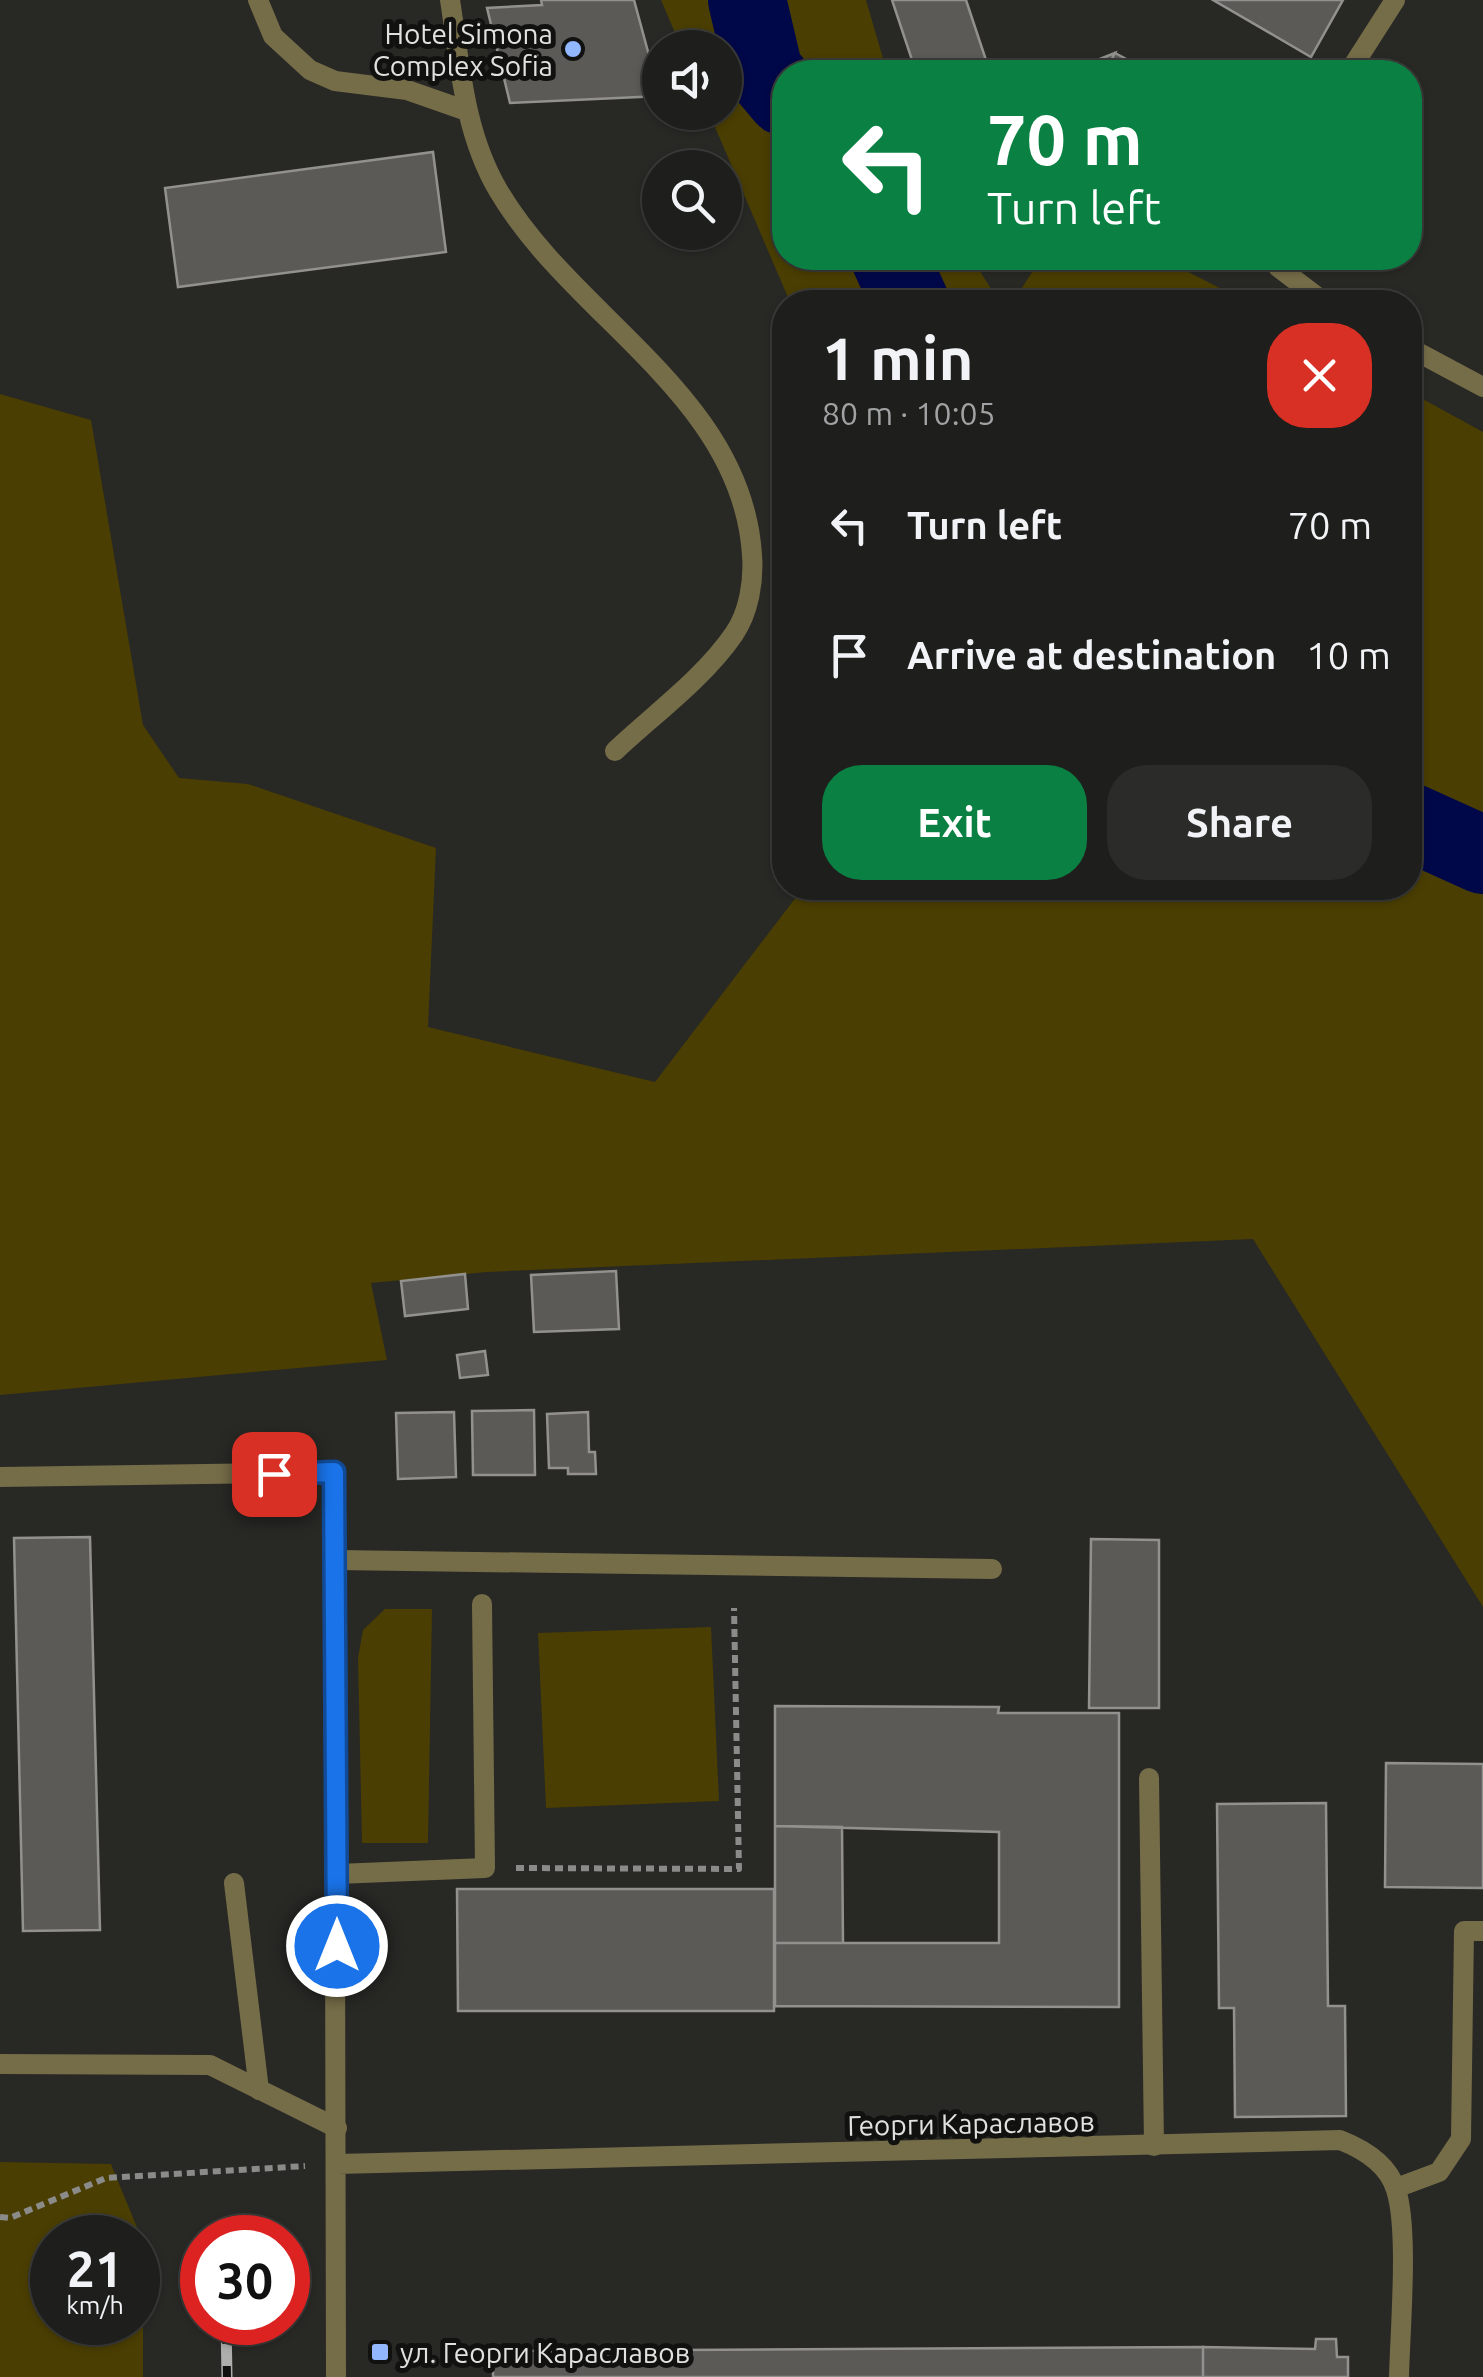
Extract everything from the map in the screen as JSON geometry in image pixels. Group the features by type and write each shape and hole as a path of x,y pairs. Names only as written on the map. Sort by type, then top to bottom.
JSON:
{"street":[{"path":"258,0 272,36 310,70 335,81 407,90 467,111"},
{"path":"450,0 467,111 482,156 514,216 705,424 726,459 745,512 754,576 734,634 615,751"},
{"path":"1356,60 1395,0"},
{"path":"1282,270 1308,290"},
{"path":"1422,354 1483,387"},
{"path":"0,1477 334,1472 336,2377"},
{"path":"337,1560 992,1569"},
{"path":"337,1874 485,1868 482,1604"},
{"path":"1149,1778 1154,2146"},
{"path":"234,1883 259,2090"},
{"path":"1399,2377 1396,2188 1439,2172 1461,2140 1464,1931 1483,1932"},
{"path":"0,2064 210,2064 337,2128"},
{"name":"Георги Караславов","path":"337,2164 1340,2140 1369,2151 1396,2188"}],"path":[{"path":"485,1868 739,1869 734,1608"},
{"path":"0,2217 10,2218 106,2178 337,2164"}],"shaded area":[{"path":"661,0 866,0 884,60 772,60 772,260 742,190 742,150 725,150 716,130 742,130 742,30 674,30"},
{"path":"776,270 979,270 992,290 785,290"},
{"path":"1033,270 1184,270 1224,290 1021,290"},
{"path":"0,394 91,420 143,725 179,778 248,784 436,848 428,1027 655,1082 794,900 1422,900 1422,399 1483,432 1483,1607 1253,1239 487,1272 371,1283 387,1360 0,1395"},
{"path":"385,1609 432,1609 428,1843 362,1843 358,1658 363,1630"},
{"path":"711,1627 719,1801 546,1808 538,1633"},
{"path":"0,2162 111,2164 132,2215 30,2215 30,2345 143,2345 143,2377 0,2377"}],"building":[{"name":"Hotel Simona Complex Sofia","path":"541,0 634,0 642,30 642,97 510,103 487,8 542,5"},
{"path":"892,0 966,0 986,60 912,60"},
{"path":"1213,0 1343,0 1311,57"},
{"path":"433,152 446,252 178,287 165,188"},
{"path":"616,1271 619,1329 534,1332 531,1275"},
{"path":"465,1274 468,1309 405,1316 401,1281"},
{"path":"485,1351 488,1375 460,1378 457,1355"},
{"path":"534,1410 535,1475 473,1475 472,1411"},
{"path":"454,1412 456,1477 398,1479 396,1413"},
{"path":"588,1412 589,1452 595,1452 596,1474 568,1474 568,1468 549,1468 547,1414"},
{"path":"90,1537 100,1930 23,1931 14,1538"},
{"path":"1091,1539 1159,1540 1159,1708 1089,1708"},
{"path":"775,1706 999,1707 998,1713 1119,1713 1119,2007 775,2006 775,1943 999,1943 999,1832 775,1826"},
{"path":"1386,1763 1483,1764 1483,1888 1385,1887"},
{"path":"1326,1803 1328,2006 1345,2006 1346,2116 1235,2117 1234,2008 1219,2008 1217,1804"},
{"path":"775,1826 842,1827 843,1943 775,1943"},
{"path":"457,1889 774,1889 774,2011 458,2011"},
{"path":"1316,2339 1336,2339 1337,2357 1348,2357 1348,2377 1203,2377 1203,2347 1315,2349"},
{"path":"1203,2347 1203,2377 493,2377 493,2351"}],"waterway":[{"path":"747,0 764,72 772,82"},
{"path":"895,270 905,290"},
{"path":"1422,827 1483,855"}],"railway":[{"path":"226,2345 227,2377"}],"place":[{"name":"Hotel Simona Complex Sofia","path":"573,49"},
{"name":"ул. Георги Караславов","path":"380,2352"}],"route":[{"path":"274,1474 334,1472 337,1946"}]}
